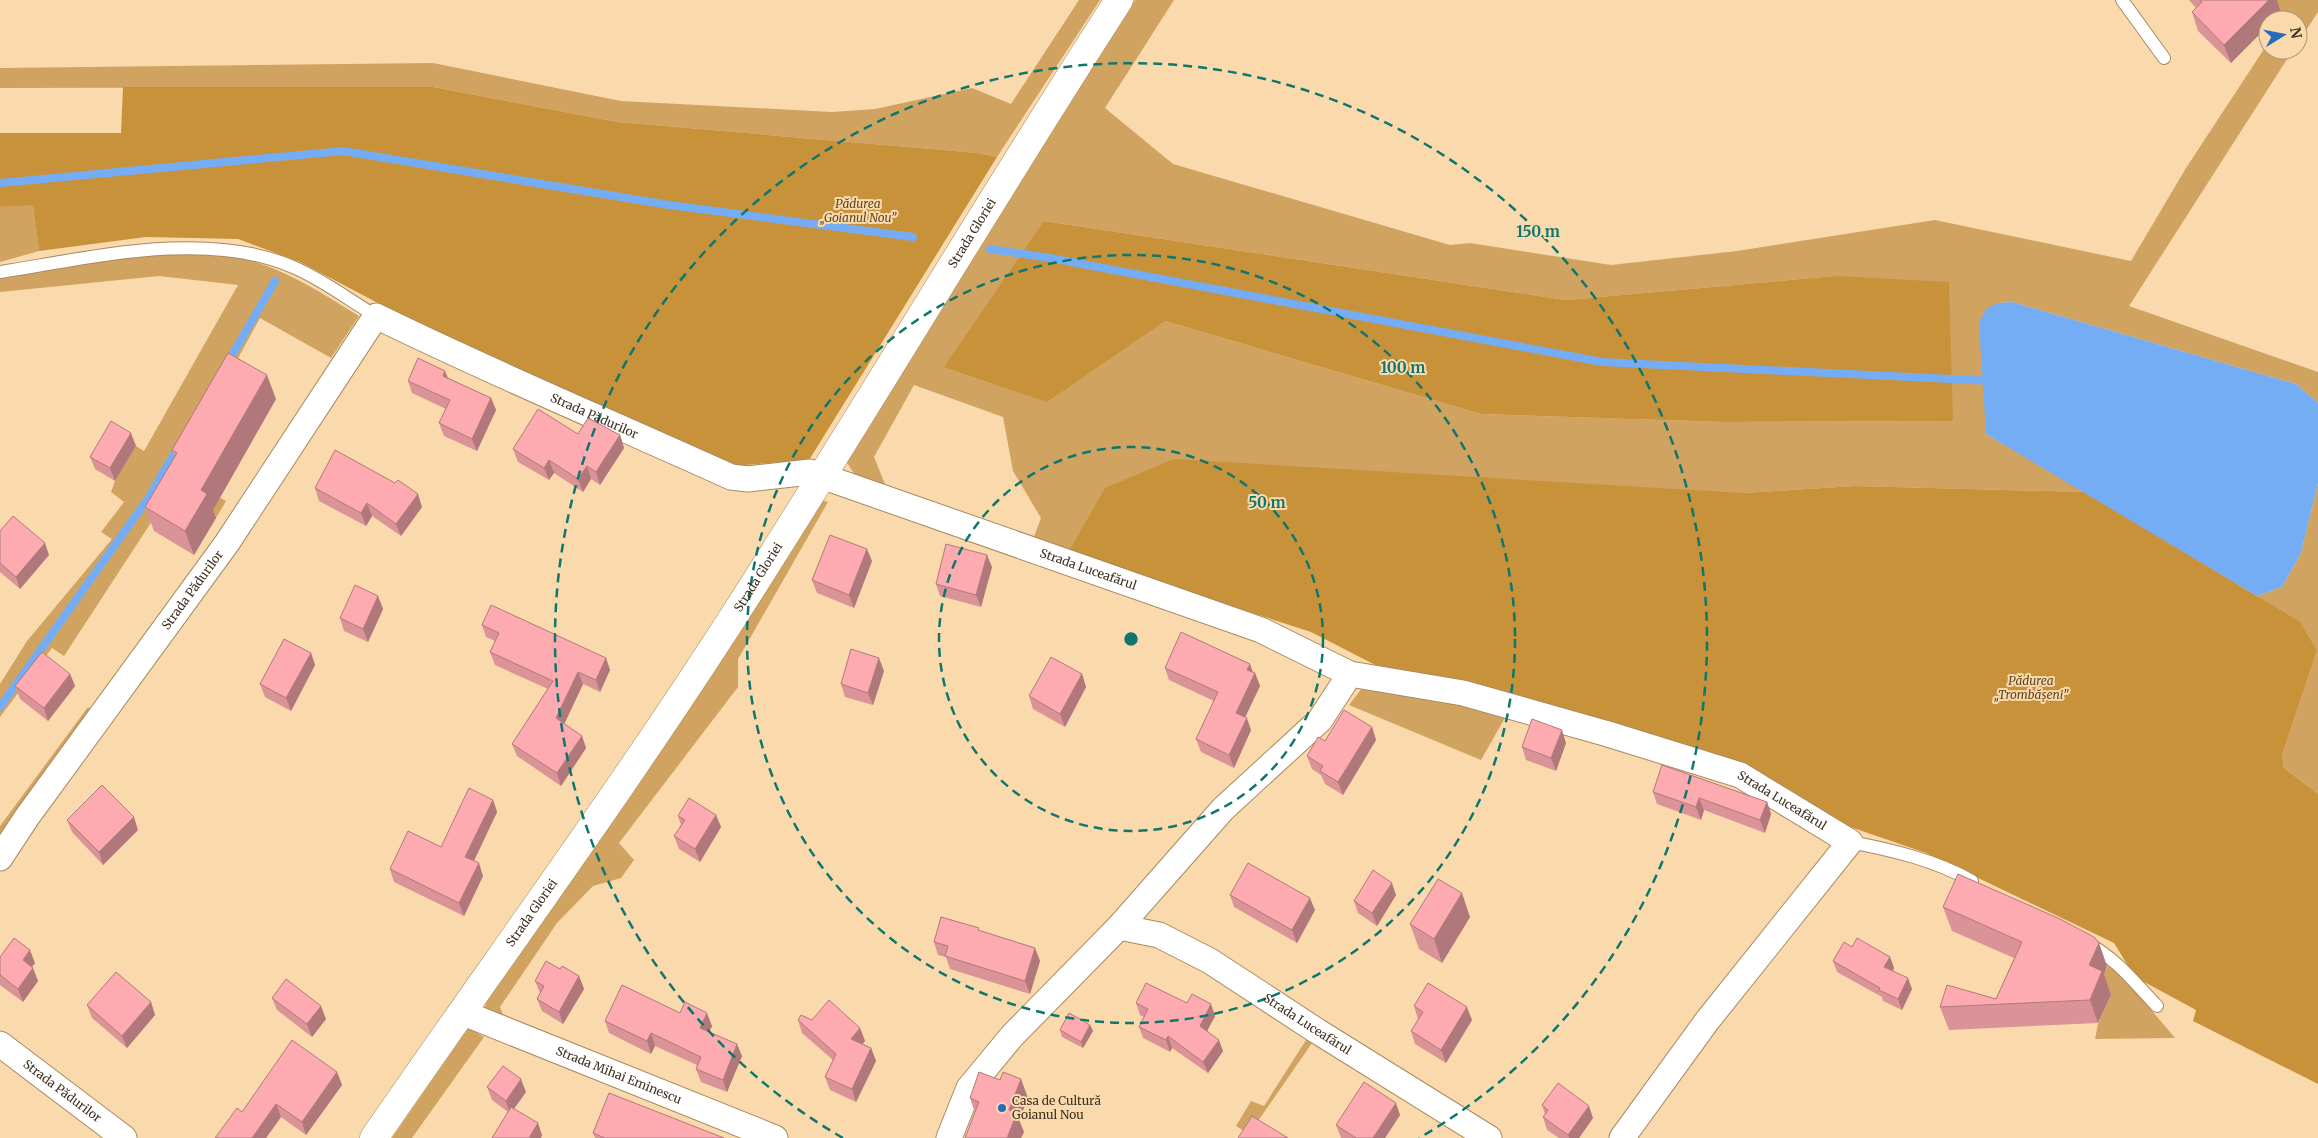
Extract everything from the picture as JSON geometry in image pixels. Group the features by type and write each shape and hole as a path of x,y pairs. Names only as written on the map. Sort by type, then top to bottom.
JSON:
{"street":[{"name":"Strada Gloriei","path":"374,1138 645,750 734,616 1035,129 1119,0"},
{"name":"Strada Pădurilor","path":"0,858 27,817 227,542 376,316 470,362 730,477 748,479 810,472 822,476"},
{"name":"Strada Luceafărul","path":"822,476 1262,630 1350,674 1462,693 1608,734 1740,775 1850,842"},
{"path":"949,1138 969,1088 1012,1036 1119,927 1223,809 1320,720 1350,674"},
{"path":"1622,1138 1707,1021 1850,842"},
{"name":"Strada Luceafărul","path":"1119,927 1159,935 1210,961 1316,1031 1489,1138"},
{"name":"Strada Mihai Eminescu","path":"461,1012 775,1138"},
{"name":"Strada Pădurilor","path":"0,1044 124,1138"}],"lane":[{"path":"2122,0 2164,58"},
{"name":"Strada Pădurilor","path":"0,272 151,248 231,250 260,256 294,267 376,316"},
{"path":"1850,842 1891,850 1922,860 1965,877 1987,889"},
{"path":"2072,935 2106,954 2157,1006"}],"shaded area":[{"path":"1079,0 1100,0 997,157 978,153 618,122 433,87 0,88 0,68 433,63 621,101 832,112 875,109 972,88 1011,104"},
{"path":"1135,0 1174,0 1105,108 1173,164 1450,245 1470,243 1611,265 1737,251 1935,220 2131,261 2186,168 2258,58 2258,60 2287,60 2129,306 2318,372 2318,403 2296,384 2012,302 1998,303 1986,434 2085,492 1855,486 1743,493 1068,553 1032,542 1041,518 1013,471 1003,417 914,385 874,457 887,489 857,478 844,458","holes":["1044,221 1566,300 1835,276 1953,421 1724,422 1481,414 1165,321"]},
{"path":"2269,0 2318,0 2318,12 2308,28 2308,10 2278,10"},
{"path":"33,204 39,251 0,262 0,207"},
{"path":"154,254 212,254 231,256 265,265 297,280 359,316 331,358 260,318 176,472 226,501 216,518 171,492 64,656 52,648 0,717 0,684 27,641 112,539 101,532 124,502 111,492 115,481 136,446 144,451 238,285 159,276 0,292 0,276"},
{"path":"2318,483 2318,794 2284,768 2282,755 2317,651 2257,596 2282,587 2301,553"},
{"path":"822,500 828,502 738,659 738,687 619,843 634,860 621,878 593,886 557,923 500,1007 504,1017 485,1009 486,999"},
{"path":"1366,683 1506,716 1481,760 1349,705"},
{"path":"88,707 94,713 0,849 0,826"},
{"path":"2110,961 2175,1038 2095,1039 2098,1024 2111,995 2098,989"},
{"path":"468,1028 484,1037 412,1138 392,1138"},
{"path":"1308,1037 1312,1043 1249,1134 1236,1126 1251,1101 1264,1106"}],"green space":[{"name":"Pădurea „Goianul Nou”","path":"123,87 433,87 618,122 978,153 997,157 809,460 732,466 471,352 300,262 238,239 146,237 39,251 33,205 0,207 0,133 121,133"},
{"path":"1044,221 1566,300 1835,276 1949,282 1953,421 1724,422 1481,414 1165,321 1047,402 944,367"},
{"name":"Pădurea „Trombășeni”","path":"1174,459 1743,493 1855,486 2085,492 2300,622 2317,651 2282,755 2284,768 2318,794 2318,1084 2193,1021 2196,1010 2135,977 2114,943 1926,853 1833,821 1746,769 1383,669 1311,632 1068,553 1105,488"}],"water":[{"path":"2012,302 2296,384 2318,403 2318,483 2301,553 2282,587 2257,596 1986,434 1979,323 1986,309 1998,303"}],"building":[{"path":"2200,0 2269,0 2224,45 2192,12 2202,2"},
{"path":"228,353 267,375 201,490 207,494 185,531 145,507 177,453 172,450"},
{"path":"418,358 445,371 443,376 491,398 472,439 439,423 450,400 408,381"},
{"path":"538,409 578,434 588,418 620,435 596,472 587,466 578,479 549,460 544,468 513,449"},
{"path":"111,421 131,433 110,468 90,457"},
{"path":"335,450 395,483 398,480 418,494 396,524 367,503 361,513 315,488"},
{"path":"13,516 45,543 16,577 0,563 0,531"},
{"path":"830,535 867,549 849,595 812,580"},
{"path":"946,544 987,555 976,595 936,584"},
{"path":"355,585 378,596 363,629 340,618"},
{"path":"491,605 606,658 596,680 578,672 556,718 582,736 557,773 512,744 553,681 490,652 499,633 482,625"},
{"path":"1181,632 1250,664 1247,670 1255,673 1236,713 1247,718 1229,755 1196,739 1218,692 1165,668"},
{"path":"284,639 311,653 286,698 260,684"},
{"path":"851,649 879,658 868,693 841,684"},
{"path":"42,652 70,674 44,708 15,686"},
{"path":"1051,657 1082,674 1060,714 1029,696"},
{"path":"1344,710 1372,727 1338,782 1320,771 1323,766 1307,756 1318,737 1325,741"},
{"path":"1532,719 1562,730 1551,758 1522,747"},
{"path":"1662,765 1767,802 1760,820 1699,798 1696,807 1653,792"},
{"path":"102,785 134,817 99,852 67,820"},
{"path":"469,788 493,800 465,857 479,863 459,903 390,869 408,831 441,847"},
{"path":"689,798 716,815 695,849 674,836 685,820 678,816"},
{"path":"1248,863 1310,898 1292,930 1230,895"},
{"path":"1373,870 1392,883 1372,913 1354,901"},
{"path":"1958,874 2058,918 2094,937 2099,943 2089,965 2102,971 2090,1000 1940,1007 1947,985 1996,999 2022,942 1943,907"},
{"path":"1438,879 1462,893 1434,939 1410,924"},
{"path":"941,917 1035,948 1025,981 945,956 948,946 934,942"},
{"path":"14,938 30,950 23,960 33,968 18,989 0,975 0,957"},
{"path":"1857,938 1890,957 1884,967 1908,978 1898,999 1879,990 1880,988 1833,961 1844,942 1852,947"},
{"path":"546,961 560,969 562,966 579,976 559,1012 537,999 544,986 535,981"},
{"path":"116,972 151,1002 122,1036 87,1005"},
{"path":"286,979 321,1006 307,1024 272,998"},
{"path":"1146,983 1187,1003 1192,994 1211,1004 1200,1026 1219,1040 1203,1062 1168,1036 1166,1040 1139,1027 1148,1009 1136,1003"},
{"path":"1428,983 1467,1007 1441,1050 1411,1031 1423,1012 1414,1006"},
{"path":"622,985 680,1013 685,1002 707,1013 700,1028 737,1044 723,1080 696,1069 701,1057 651,1033 647,1041 605,1021"},
{"path":"829,1000 860,1028 851,1039 871,1048 852,1089 825,1077 836,1054 798,1020 801,1015 812,1020"},
{"path":"1069,1013 1090,1025 1081,1042 1060,1030"},
{"path":"292,1040 337,1072 302,1122 276,1104 252,1138 215,1138 237,1108 242,1112"},
{"path":"503,1066 521,1079 506,1101 487,1087"},
{"path":"979,1072 1000,1080 1003,1072 1021,1079 1009,1110 1017,1113 1007,1138 965,1138 979,1102 970,1098"},
{"path":"1364,1082 1396,1103 1373,1138 1356,1138 1336,1125"},
{"path":"1558,1083 1589,1106 1568,1135 1543,1117 1548,1110 1542,1105"},
{"path":"609,1093 724,1138 605,1138 593,1133"},
{"path":"511,1107 538,1123 529,1138 492,1138"},
{"path":"1252,1116 1288,1138 1238,1138"}],"waterway":[{"path":"0,183 343,151 669,205 913,237"},
{"path":"990,249 1050,258 1602,362 1992,381"},
{"path":"227,364 275,281"},
{"path":"0,707 149,497 178,447"}],"place":[{"name":"Casa de Cultură Goianul Nou","path":"1002,1108"}]}
